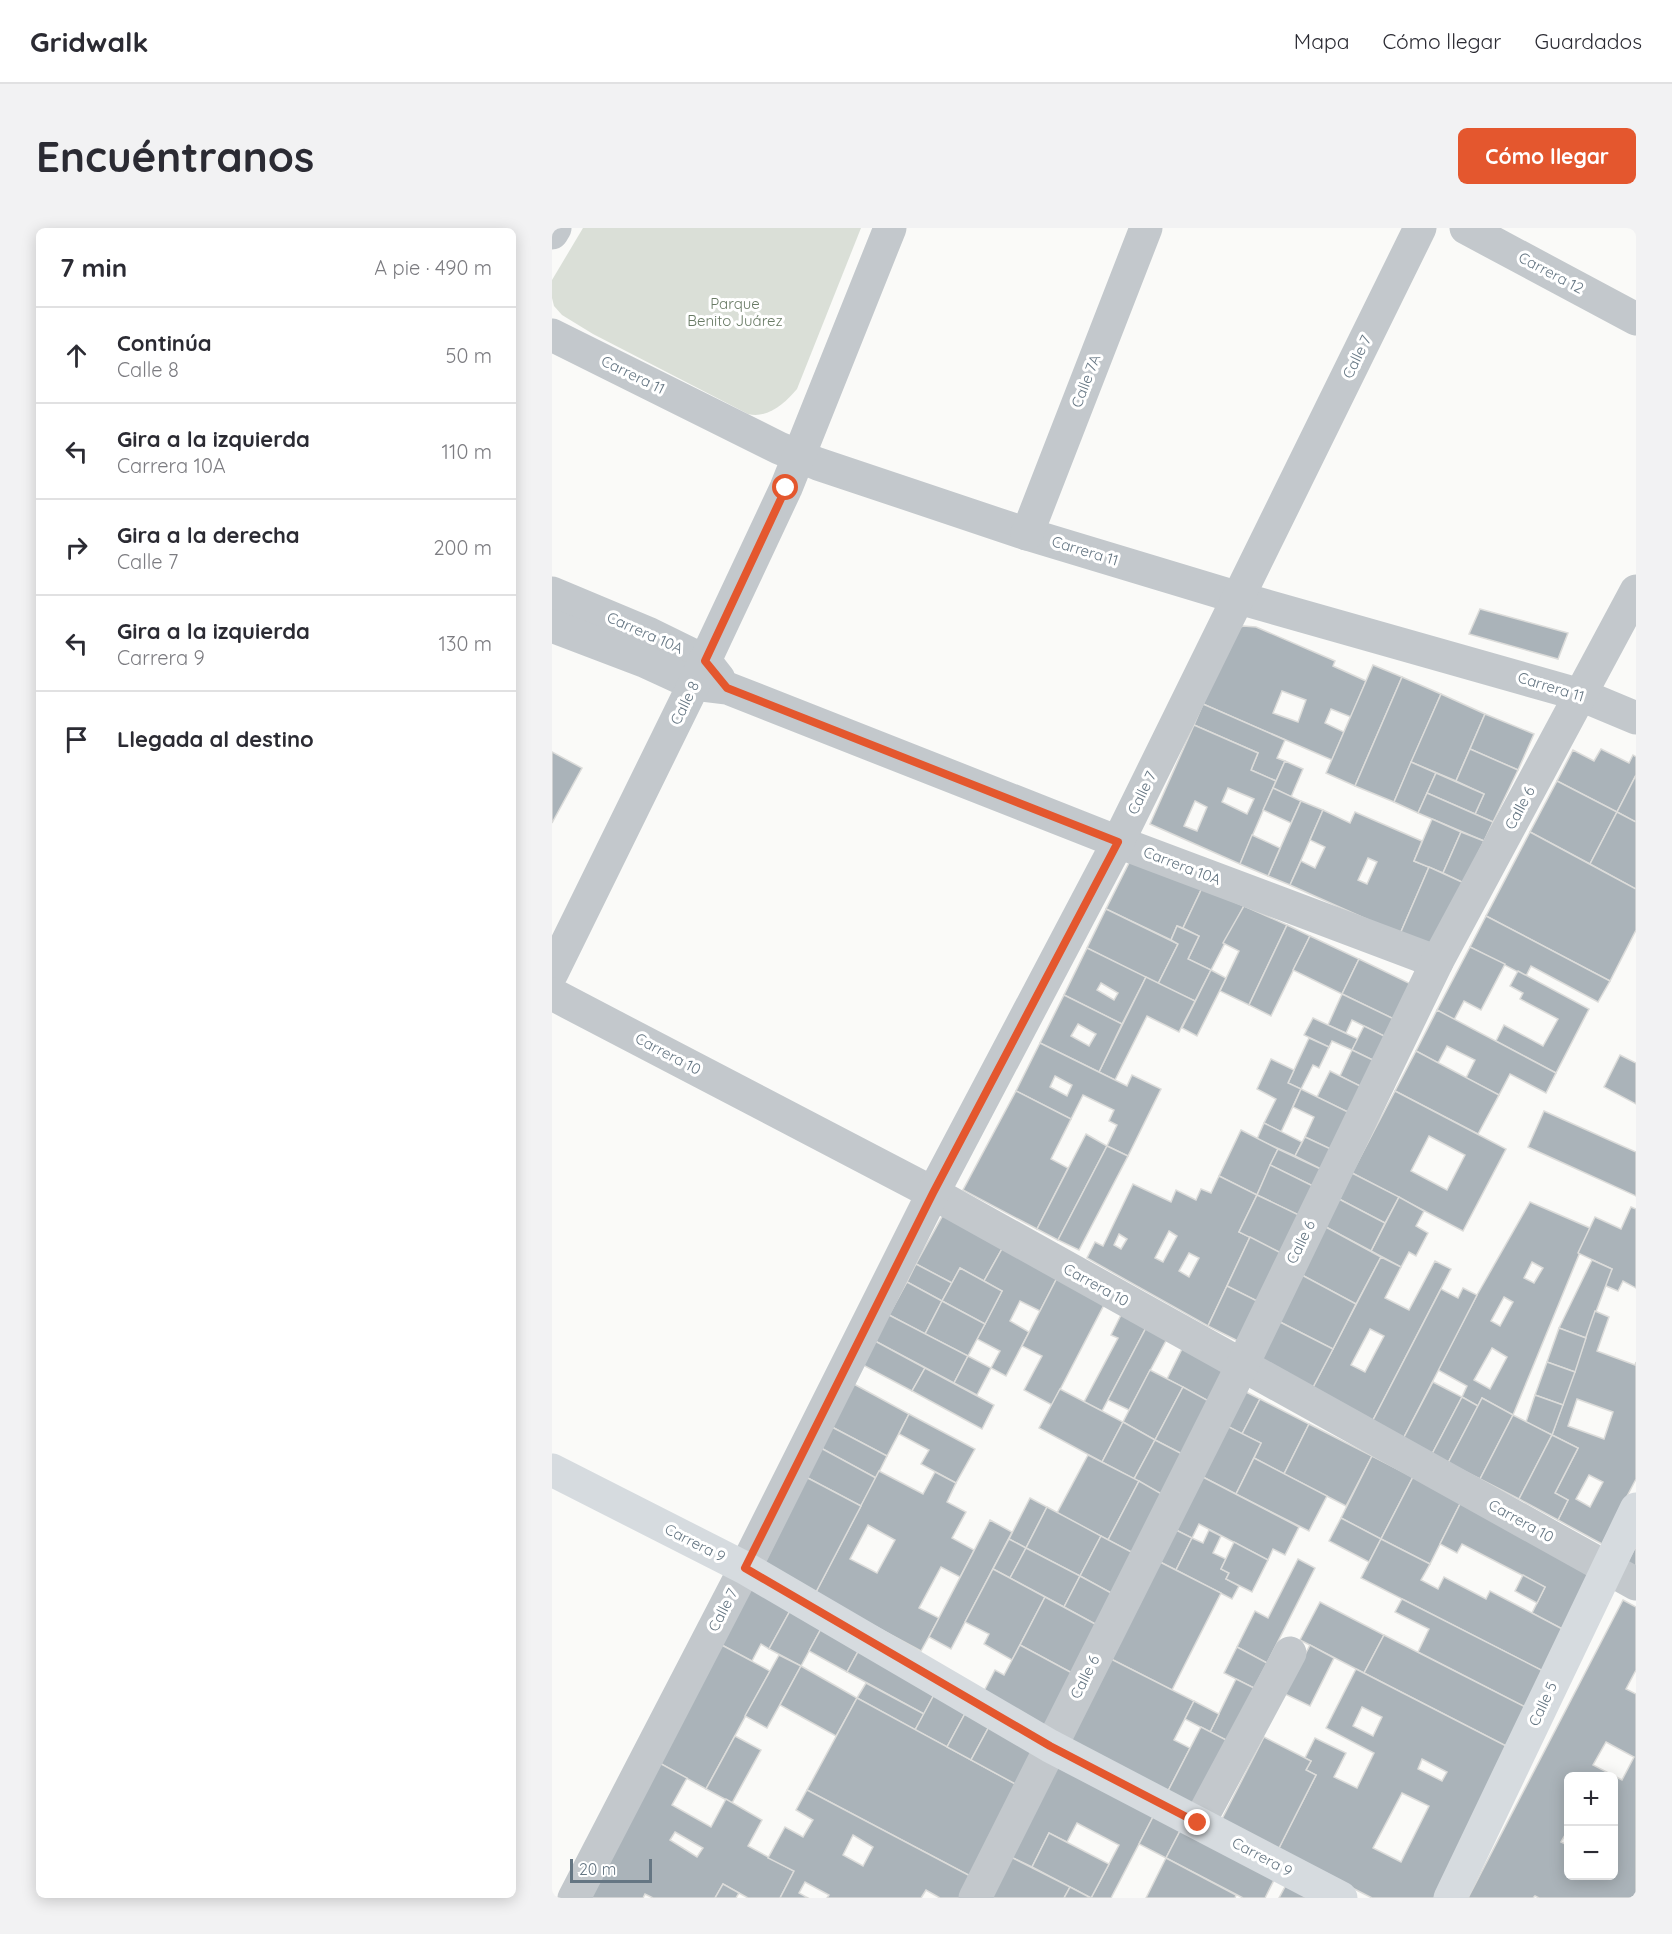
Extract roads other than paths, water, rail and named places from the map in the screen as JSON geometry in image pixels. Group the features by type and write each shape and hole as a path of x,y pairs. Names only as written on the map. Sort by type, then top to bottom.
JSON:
{"main road":[{"name":"Carrera 9","path":"552,1470 745,1568 1050,1746 1341,1898"},
{"name":"Calle 5","path":"1450,1898 1636,1509"}],"street":[{"path":"552,232 555,228"},
{"name":"Calle 8","path":"552,973 700,673 799,456 890,228"},
{"name":"Calle 7A","path":"1027,534 1146,228"},
{"name":"Calle 7","path":"574,1898 745,1568 933,1193 1118,842 1420,228"},
{"name":"Carrera 12","path":"1466,228 1636,319"},
{"name":"Carrera 11","path":"552,335 799,456 1027,534 1239,598 1581,695 1636,718"},
{"name":"Calle 6","path":"975,1898 1242,1366 1437,962 1636,591"},
{"name":"Carrera 10A","path":"552,593 650,634 700,673 727,688 1118,842 1437,962"},
{"name":"Carrera 10A","path":"552,626 644,661 700,673"},
{"name":"Carrera 10","path":"552,994 933,1193 1636,1584"},
{"path":"1198,1823 1290,1653"}],"park label":[{"name":"Parque Benito Juárez","path":"735,312"}]}
